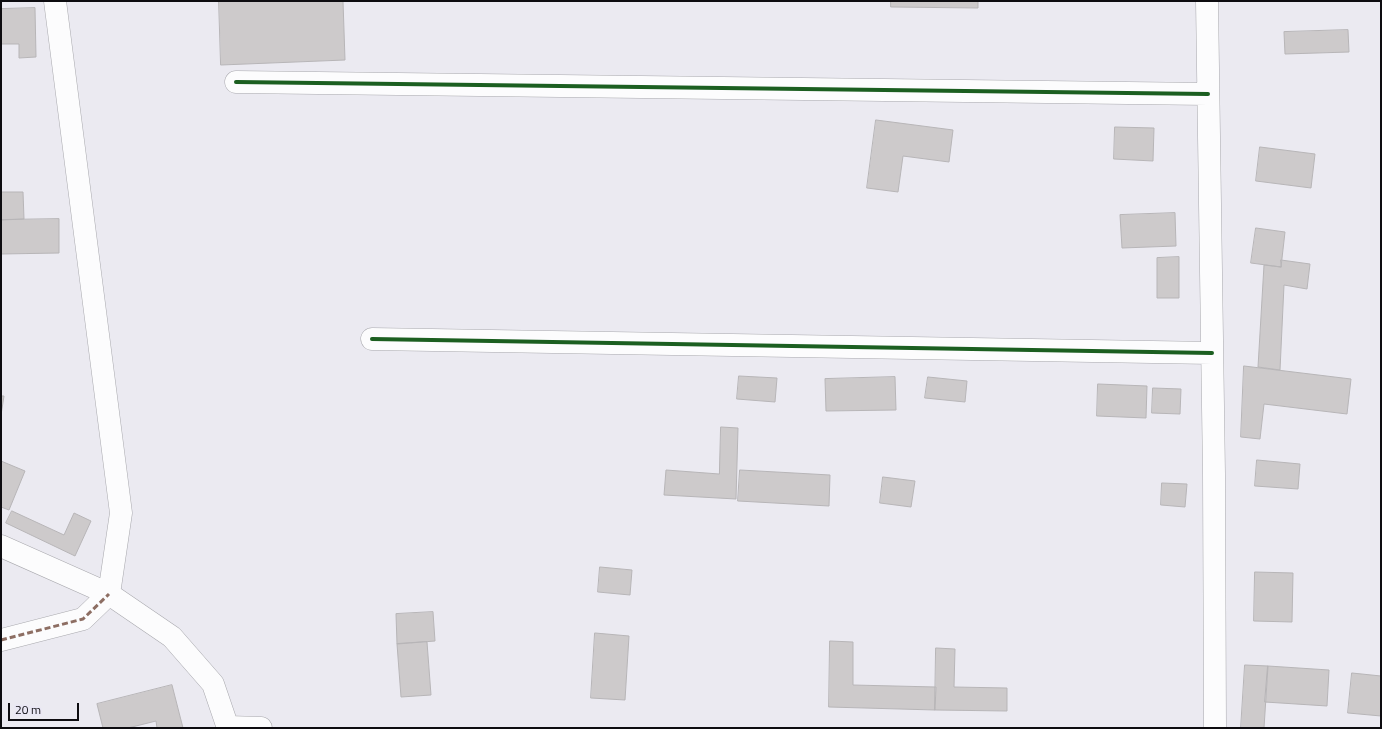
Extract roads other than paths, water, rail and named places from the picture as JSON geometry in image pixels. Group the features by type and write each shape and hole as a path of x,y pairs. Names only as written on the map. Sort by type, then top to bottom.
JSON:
{"street":[{"path":"1,640 83,618 109,594 121,513 55,1"},
{"path":"1207,1 1215,728"},
{"path":"236,82 1208,94"},
{"path":"372,339 1212,353"},
{"path":"1,546 109,594 172,638 213,684 228,728 262,728"}]}
